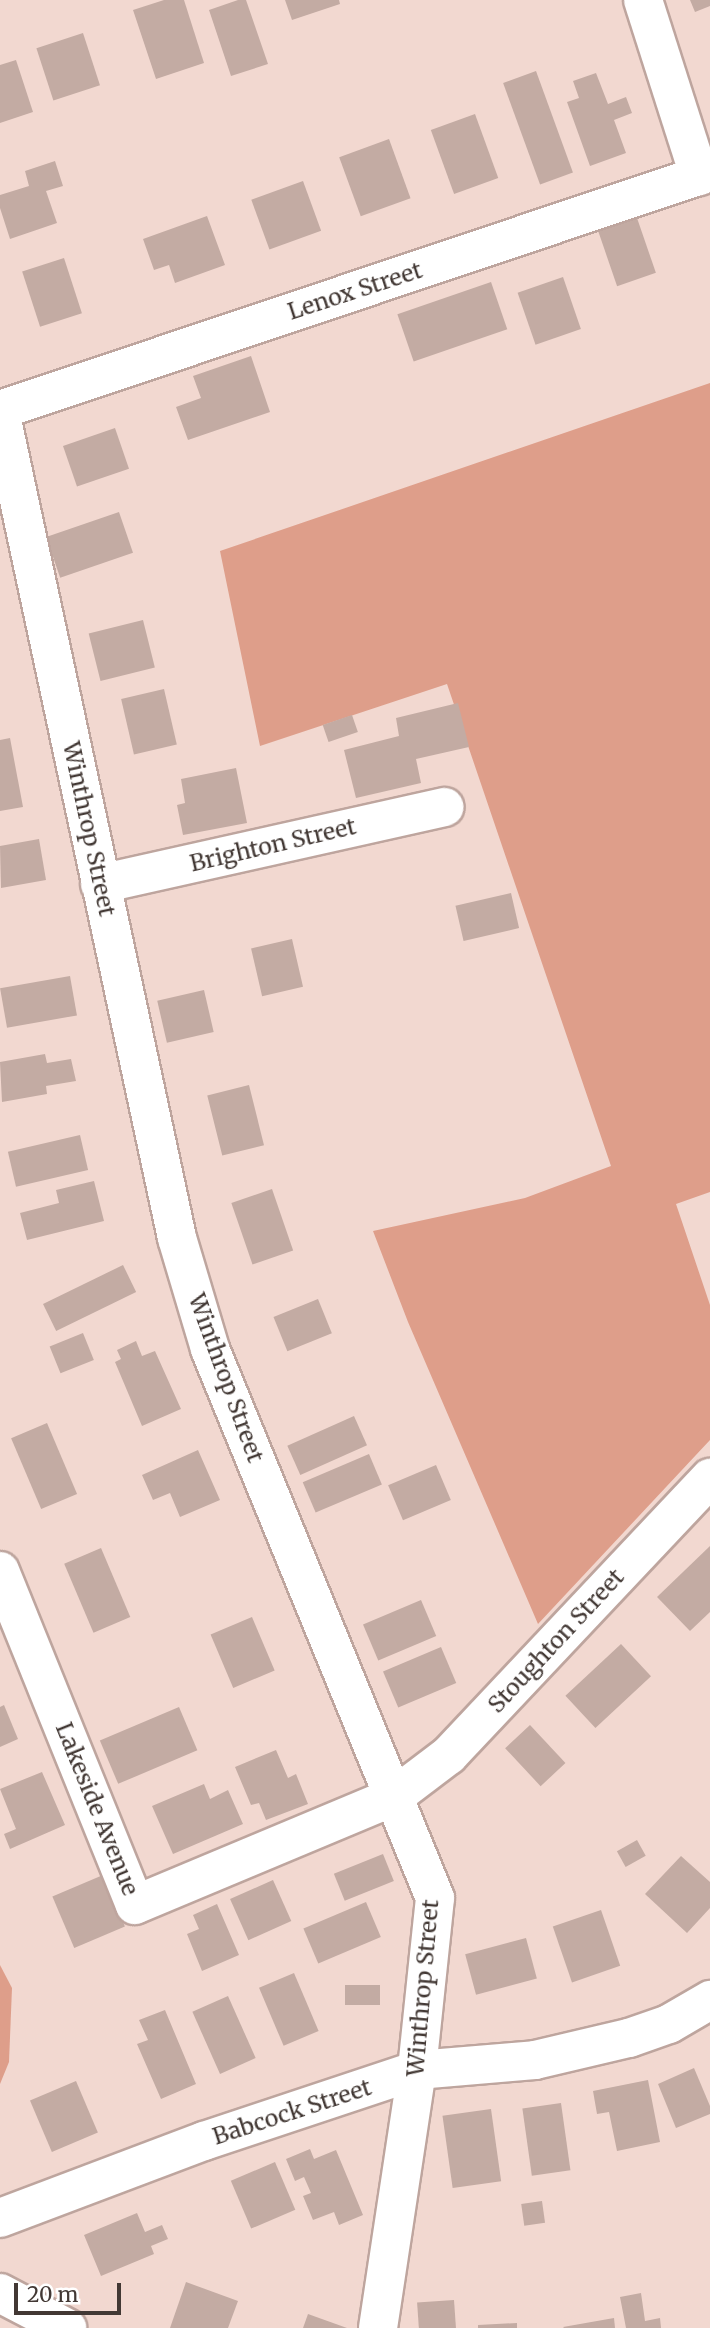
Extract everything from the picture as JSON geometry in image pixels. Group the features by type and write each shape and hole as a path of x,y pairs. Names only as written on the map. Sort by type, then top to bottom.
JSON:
{"street":[{"path":"643,0 704,174"},
{"name":"Lenox Street","path":"0,410 704,174"},
{"name":"Winthrop Street","path":"0,410 177,1238 210,1349 435,1898 417,2070 378,2328"},
{"name":"Brighton Street","path":"100,884 445,807"},
{"name":"Stoughton Street","path":"395,1796 449,1755 710,1478"},
{"name":"Lakeside Avenue","path":"0,1571 135,1905 395,1796"},
{"name":"Babcock Street","path":"0,2218 204,2141 417,2070 535,2060 629,2038 669,2024 710,2000"},
{"path":"0,2293 67,2328"}],"shaded area":[{"path":"710,383 710,1192 676,1204 710,1305 710,1440 538,1624 408,1322 373,1231 525,1198 611,1166 447,684 260,746 220,551"},
{"path":"0,1965 12,1988 9,2062 0,2084"}],"building":[{"path":"164,0 184,0 204,63 156,79 133,10"},
{"path":"246,0 268,64 231,76 209,10"},
{"path":"285,0 339,0 340,4 292,20"},
{"path":"690,0 710,0 710,6 695,12"},
{"path":"83,33 100,85 53,100 36,48"},
{"path":"16,60 33,112 0,123 0,65"},
{"path":"536,71 573,172 540,184 503,83"},
{"path":"596,73 608,104 626,97 632,113 614,120 626,153 590,166 567,102 579,98 573,81"},
{"path":"475,114 498,178 454,194 431,130"},
{"path":"389,139 411,198 361,216 339,157"},
{"path":"55,161 63,186 46,191 57,223 10,239 0,208 0,195 29,186 25,171"},
{"path":"303,181 321,231 269,250 251,200"},
{"path":"207,216 225,265 175,283 169,265 154,270 143,239"},
{"path":"637,218 656,273 617,286 598,231"},
{"path":"64,258 82,313 40,327 22,272"},
{"path":"563,277 581,329 536,345 518,293"},
{"path":"491,282 507,329 414,362 397,314"},
{"path":"251,356 270,412 188,440 176,407 201,398 193,376"},
{"path":"115,428 129,469 77,487 63,446"},
{"path":"119,512 133,553 60,578 46,537"},
{"path":"143,620 155,668 101,681 89,634"},
{"path":"164,689 177,745 134,754 121,699"},
{"path":"458,703 469,747 416,759 421,783 356,798 344,750 399,736 396,718"},
{"path":"352,715 358,732 329,742 323,725"},
{"path":"10,738 23,807 0,811 0,740"},
{"path":"236,768 247,823 183,835 177,805 185,803 181,779"},
{"path":"39,839 46,880 1,888 0,846"},
{"path":"511,893 519,928 464,941 455,906"},
{"path":"292,939 303,987 262,996 251,948"},
{"path":"70,976 77,1015 7,1028 0,988"},
{"path":"204,990 214,1032 167,1043 157,1001"},
{"path":"45,1054 47,1063 71,1059 76,1081 46,1086 47,1094 2,1102 0,1062"},
{"path":"249,1085 264,1145 222,1156 207,1095"},
{"path":"80,1135 88,1170 16,1187 8,1152"},
{"path":"94,1181 104,1221 27,1240 20,1213 59,1203 56,1190"},
{"path":"272,1189 293,1250 253,1264 231,1203"},
{"path":"123,1265 136,1292 56,1331 43,1304"},
{"path":"318,1299 332,1333 287,1351 273,1317"},
{"path":"83,1333 94,1360 60,1373 50,1346"},
{"path":"136,1341 142,1356 155,1351 181,1409 142,1426 115,1362 121,1359 117,1350"},
{"path":"354,1416 367,1445 300,1475 287,1446"},
{"path":"47,1423 77,1494 41,1509 11,1438"},
{"path":"198,1450 220,1500 180,1517 170,1493 153,1500 142,1475"},
{"path":"369,1454 382,1484 316,1513 303,1482"},
{"path":"436,1465 451,1500 403,1520 388,1485"},
{"path":"710,1546 710,1612 690,1631 657,1597"},
{"path":"101,1548 130,1617 93,1633 64,1564"},
{"path":"421,1600 436,1636 378,1661 363,1625"},
{"path":"252,1617 275,1670 233,1688 211,1635"},
{"path":"621,1644 651,1676 595,1728 565,1696"},
{"path":"441,1647 456,1683 398,1708 383,1672"},
{"path":"4,1705 18,1739 0,1747 0,1707"},
{"path":"179,1707 197,1750 118,1784 100,1741"},
{"path":"530,1725 565,1763 541,1786 505,1748"},
{"path":"276,1750 288,1778 296,1774 308,1804 266,1820 259,1803 251,1805 235,1767"},
{"path":"42,1772 65,1825 10,1849 4,1834 16,1829 0,1789"},
{"path":"204,1784 210,1799 228,1790 243,1824 173,1854 152,1806"},
{"path":"637,1840 646,1856 626,1867 617,1851"},
{"path":"383,1854 394,1881 345,1901 334,1874"},
{"path":"681,1856 710,1882 710,1908 687,1933 645,1894"},
{"path":"103,1875 125,1927 74,1948 52,1896"},
{"path":"273,1880 291,1921 248,1940 230,1899"},
{"path":"366,1902 381,1937 318,1964 303,1929"},
{"path":"217,1904 239,1955 202,1971 187,1934 199,1929 193,1915"},
{"path":"601,1910 620,1966 572,1982 553,1927"},
{"path":"526,1938 537,1979 476,1995 465,1954"},
{"path":"294,1973 319,2031 284,2046 259,1988"},
{"path":"345,1985 380,1985 380,2005 345,2005"},
{"path":"228,1996 256,2058 220,2074 192,2012"},
{"path":"165,2010 196,2084 161,2099 137,2044 148,2040 139,2020"},
{"path":"694,2068 710,2106 710,2114 676,2128 658,2084"},
{"path":"648,2080 660,2142 617,2151 609,2112 597,2114 593,2091"},
{"path":"76,2081 98,2133 52,2152 30,2101"},
{"path":"561,2103 570,2170 532,2176 522,2108"},
{"path":"491,2109 501,2181 453,2188 442,2116"},
{"path":"310,2149 314,2159 336,2150 363,2215 339,2225 334,2212 313,2220 303,2196 311,2193 304,2177 295,2181 286,2159"},
{"path":"275,2162 295,2210 251,2229 231,2181"},
{"path":"542,2201 545,2223 524,2226 521,2204"},
{"path":"137,2213 145,2232 162,2225 168,2239 151,2246 154,2254 101,2276 84,2235"},
{"path":"186,2282 238,2301 228,2328 170,2328"},
{"path":"641,2293 645,2321 660,2318 661,2328 626,2328 620,2297"},
{"path":"454,2300 456,2328 419,2328 417,2303"},
{"path":"308,2314 347,2328 303,2328"},
{"path":"614,2318 615,2328 563,2327"},
{"path":"517,2323 517,2328 478,2328 478,2325"}]}
